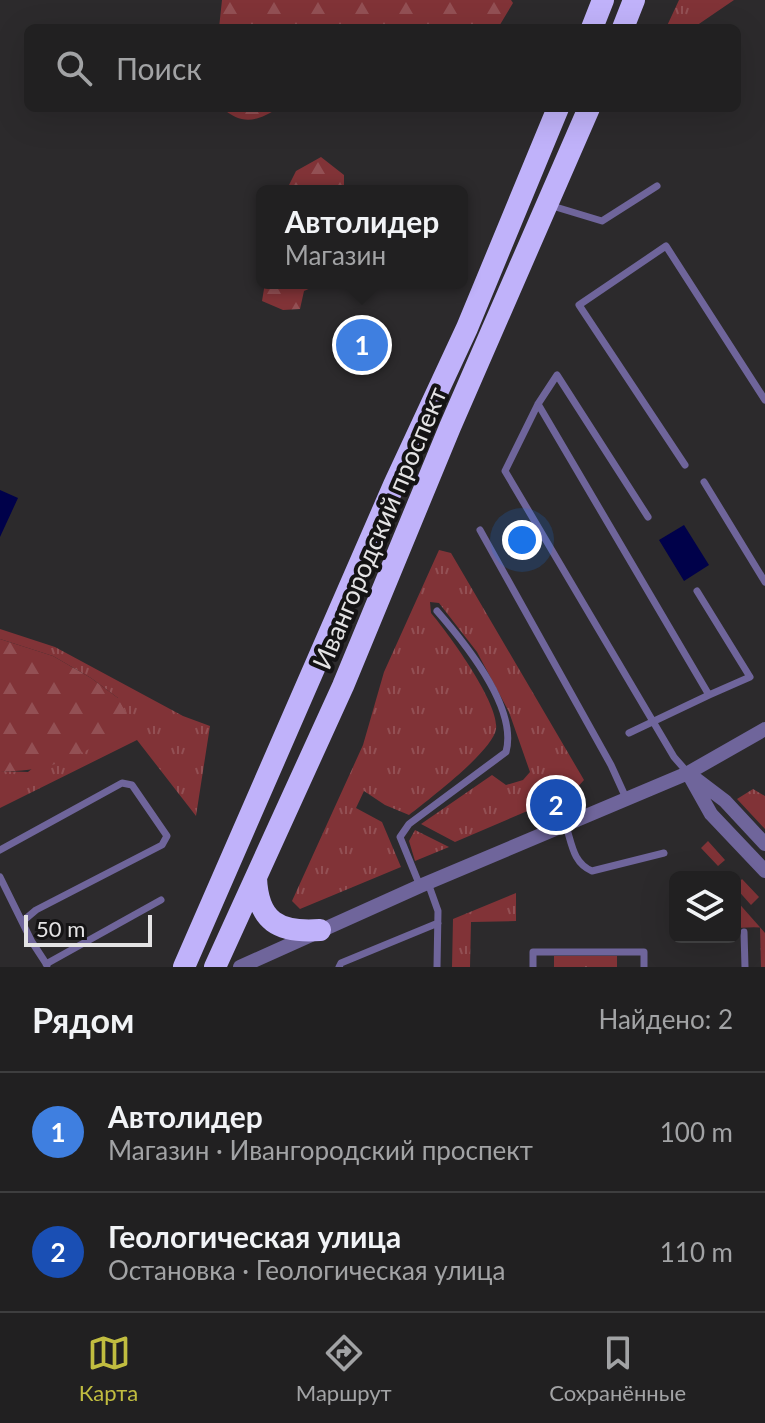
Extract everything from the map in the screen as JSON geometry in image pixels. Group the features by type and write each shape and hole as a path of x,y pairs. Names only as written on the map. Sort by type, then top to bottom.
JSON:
{"highway":[{"path":"594,24 603,0"},
{"path":"625,24 634,0"},
{"name":"Ивангородский проспект","path":"184,967 394,485 467,328 556,112"},
{"name":"Ивангородский проспект","path":"215,967 343,686 450,427 587,112"},
{"path":"256,877 260,907 270,920 284,928 299,931 320,930"}],"street":[{"path":"240,967 688,773 765,729"},
{"path":"688,773 725,801 765,844"},
{"path":"688,773 711,814 765,871"}],"lane":[{"path":"547,204 602,221 657,186"},
{"path":"685,465 579,305 666,246 765,400"},
{"path":"648,517 557,375 538,404 505,471 674,757 688,773"},
{"path":"538,404 709,695"},
{"path":"704,482 765,582"},
{"path":"480,530 601,747 626,800"},
{"path":"629,733 750,677 697,591"},
{"path":"437,611 486,677 505,715 510,739 506,752 409,824 400,837 438,911 437,967"},
{"path":"601,747 610,742"},
{"path":"0,850 122,783 132,785 167,836 162,845 36,910 23,921"},
{"path":"565,825 577,861 592,871 664,853"},
{"path":"0,877 47,965 161,900"},
{"path":"339,967 341,963 438,923"},
{"path":"744,932 745,967"},
{"path":"533,967 533,952 644,952 644,967"}],"green space":[{"path":"222,0 511,0 513,3 500,24 219,24"},
{"path":"679,0 734,0 699,24 668,24"},
{"path":"227,112 272,112 250,120"},
{"path":"321,157 344,175 344,185 289,185 296,171"},
{"path":"264,289 308,289 304,291 300,309 283,310 262,301"},
{"path":"439,550 451,553 584,780 574,791 455,842 421,824 492,775 506,785 523,780 530,772 509,712 477,652 439,603 430,602 431,613 482,687 495,718 496,729 484,750 409,815 385,805 364,791 356,808 382,822 401,867 300,909 292,901 363,745 384,672"},
{"path":"0,629 55,647 183,716 210,726 196,816 137,740 0,808 0,771 28,772 118,698 53,656 0,639"},
{"path":"0,639 53,656 91,678 118,698 130,720 70,759 37,769 0,771"},
{"path":"753,789 765,796 765,829 737,799"},
{"path":"415,830 449,847 415,861 409,841"},
{"path":"708,841 725,860 718,866 701,848"},
{"path":"741,880 759,897 751,905 741,894"},
{"path":"516,893 516,921 471,922 470,967 452,967 453,919"},
{"path":"741,906 760,927 741,928"},
{"path":"760,927 765,933 765,967 761,967"},
{"path":"554,956 617,956 617,967 554,967"}],"shaded area":[{"path":"0,490 18,498 0,537"},
{"path":"684,525 709,565 684,581 659,540"}],"place":[{"name":"Автолидер","path":"362,345"},
{"name":"Геологическая улица","path":"556,805"}]}
